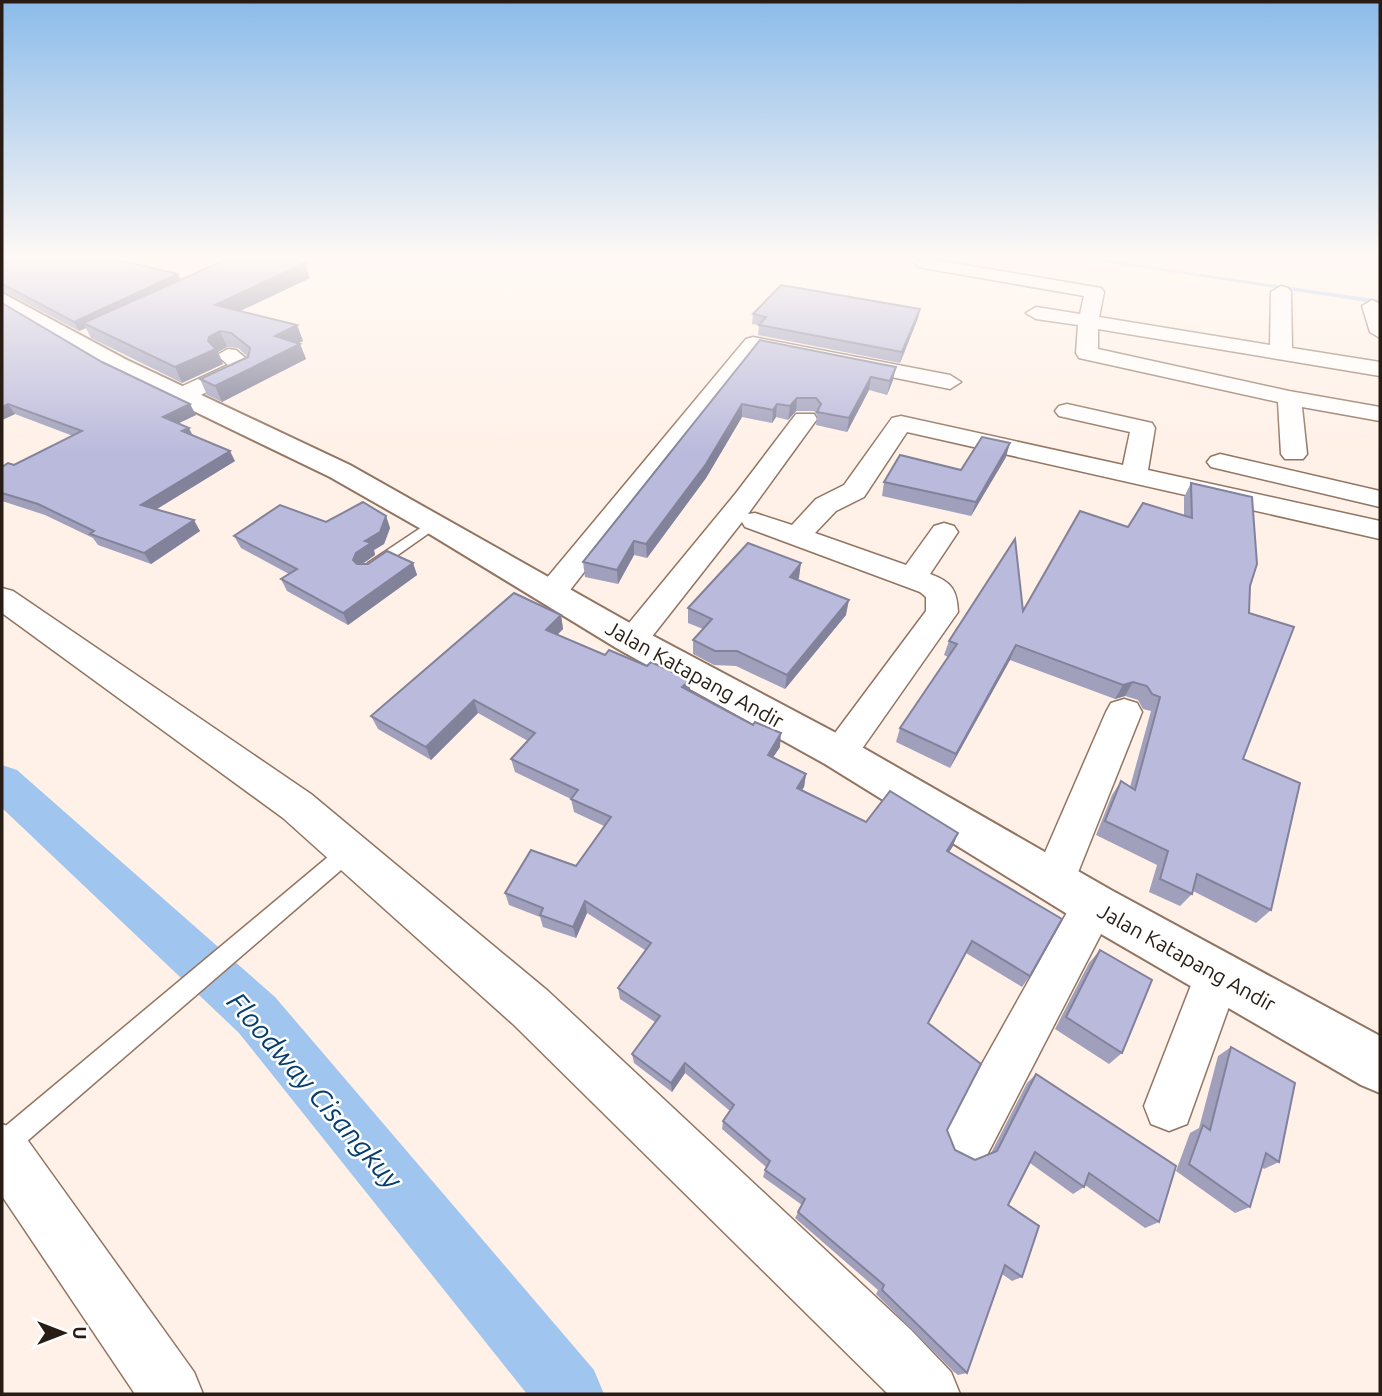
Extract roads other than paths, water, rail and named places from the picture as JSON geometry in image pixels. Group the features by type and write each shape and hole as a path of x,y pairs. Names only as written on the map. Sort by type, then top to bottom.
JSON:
{"street":[{"name":"Jalan Katapang Andir","path":"53,322 81,335 118,365 340,471 435,523 631,640 839,753 1094,905 1380,1066"},
{"path":"1088,322 1087,353 1289,398 1380,414"},
{"path":"1095,322 1380,369"},
{"path":"1281,322 1281,353"},
{"path":"552,592 753,343 950,382"},
{"path":"182,395 243,366 228,355"},
{"path":"1289,398 1294,454"},
{"path":"1067,411 1143,428 1134,473"},
{"path":"631,640 746,499 805,419"},
{"path":"797,536 826,505 854,491 901,423 1380,530"},
{"path":"1220,462 1380,499"},
{"path":"755,521 912,578 942,593 942,612 839,753"},
{"path":"912,578 944,532"},
{"path":"2,598 297,806 531,1008 890,1351 929,1394"},
{"path":"1054,880 1124,712"},
{"path":"968,1139 1094,905"},
{"path":"1169,1106 1218,973"},
{"path":"2,1148 172,1394"}],"lane":[{"path":"367,570 435,523"},
{"path":"2,1148 348,852"}],"waterway":[{"name":"Floodway Cisangkuy","path":"2,782 257,1015 570,1394"}]}
